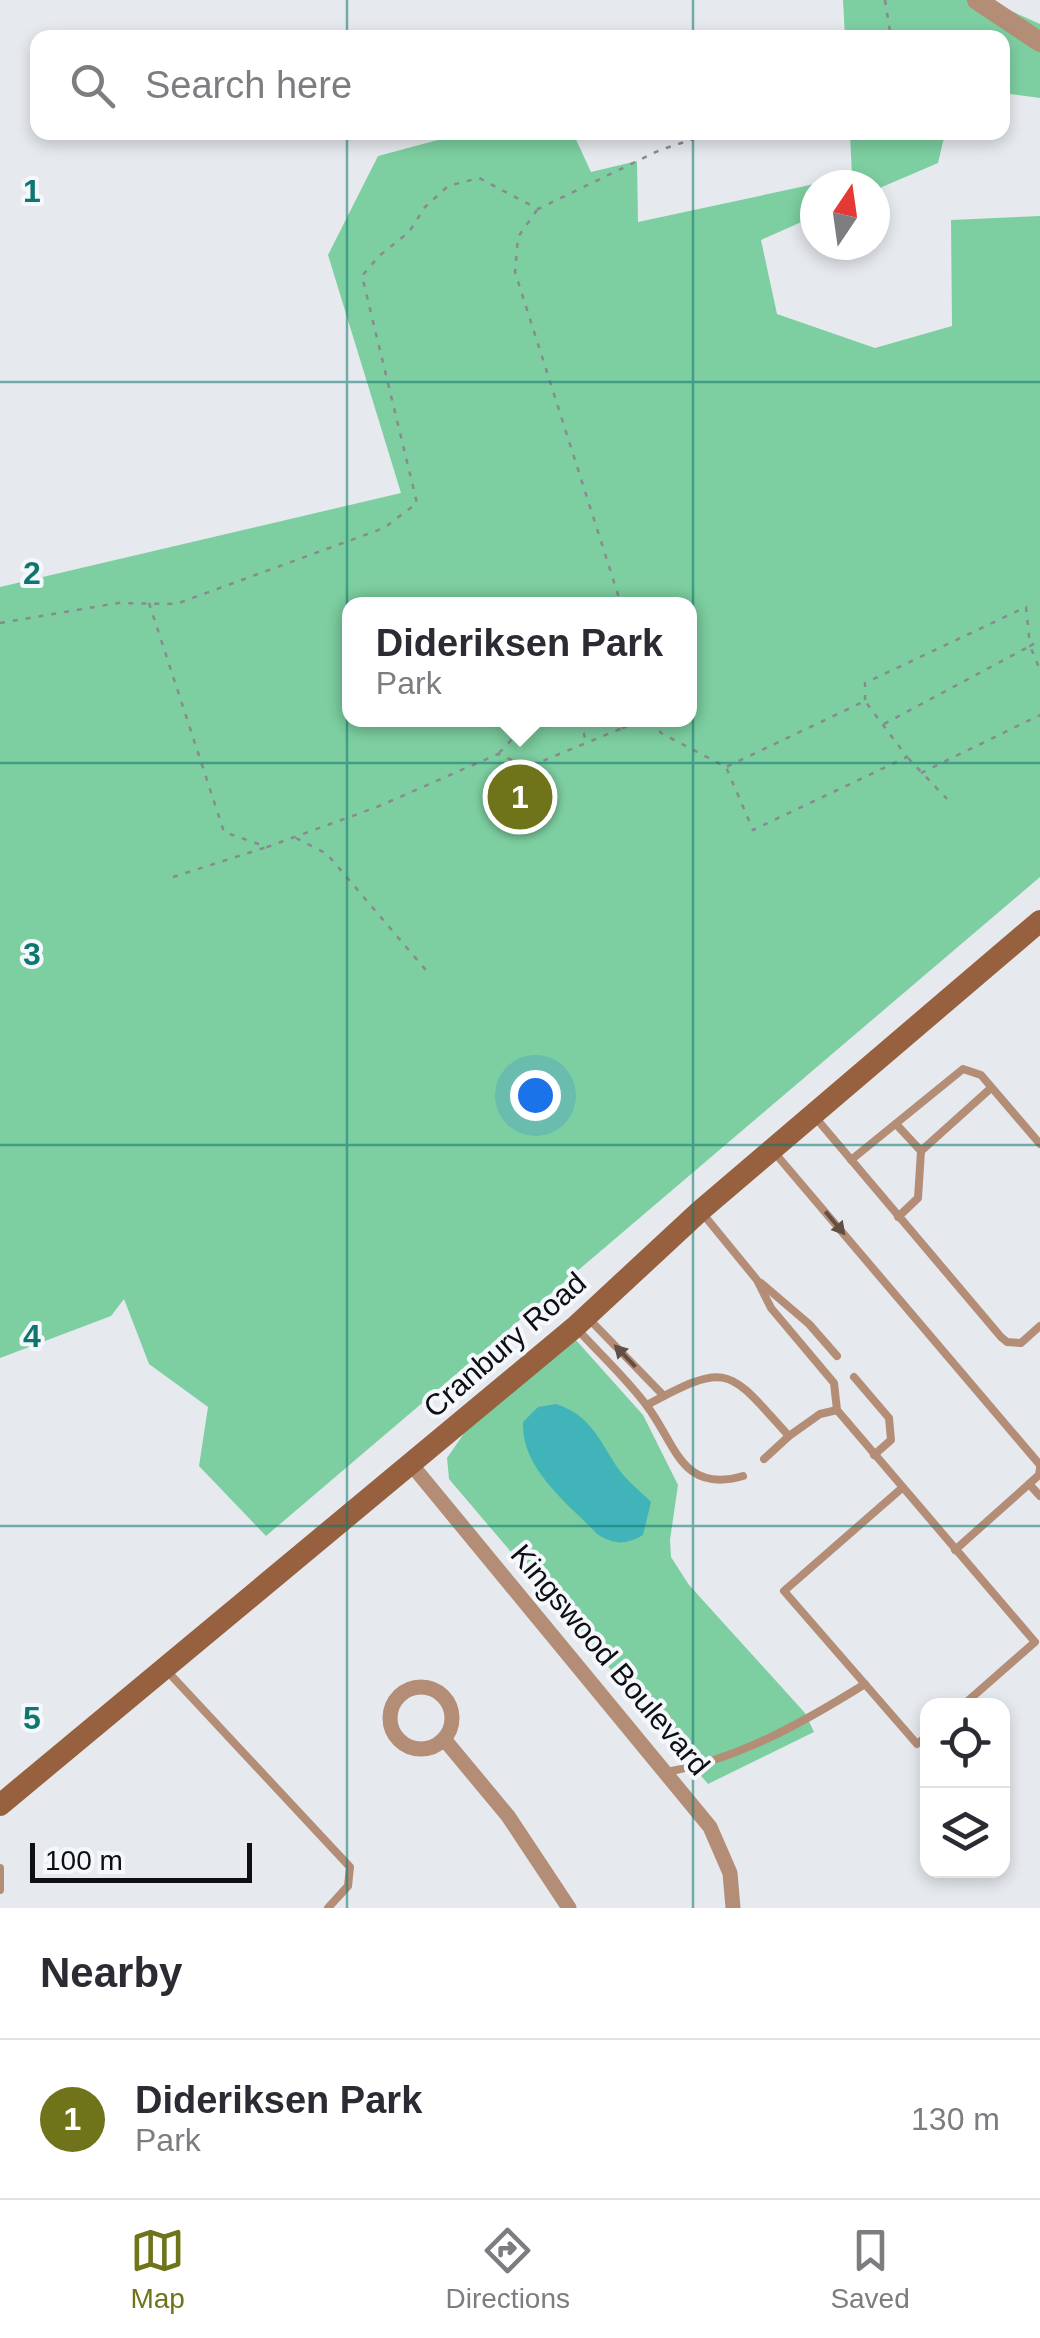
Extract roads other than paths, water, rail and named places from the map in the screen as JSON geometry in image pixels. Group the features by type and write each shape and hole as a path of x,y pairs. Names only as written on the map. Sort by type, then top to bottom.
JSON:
{"main road":[{"name":"Cranbury Road","path":"0,1806 581,1321 700,1210 1040,921"}],"street":[{"path":"978,0 1040,42"},
{"name":"Kingswood Boulevard","path":"411,1464 710,1827 730,1873 733,1908"},
{"path":"419,1686 438,1690 453,1715 444,1739 424,1749 398,1738 390,1720 394,1701 419,1686"},
{"path":"444,1739 508,1816 570,1908"}],"lane":[{"path":"851,1160 963,1069 981,1075 1040,1144"},
{"path":"898,1217 918,1198 922,1151 992,1088"},
{"path":"812,1114 1007,1342 1021,1343 1040,1326"},
{"path":"896,1124 922,1151"},
{"path":"772,1148 1040,1466 1039,1476 954,1550"},
{"path":"700,1210 757,1280 809,1324 837,1356"},
{"path":"757,1280 771,1308 834,1384 838,1410 954,1550 1037,1640 971,1698"},
{"path":"581,1321 664,1396"},
{"path":"581,1321 647,1405 679,1460 707,1478 726,1481 743,1476"},
{"path":"647,1405 707,1376 728,1377 743,1386 789,1436"},
{"path":"854,1377 889,1418 890,1440 874,1454"},
{"path":"764,1459 805,1422 838,1410"},
{"path":"1030,1484 1040,1496"},
{"path":"902,1488 784,1591 917,1744 920,1742"},
{"path":"164,1669 350,1866 348,1886 328,1908"},
{"path":"666,1772 706,1765 790,1727 865,1684"},
{"path":"0,1868 0,1890"}],"water":[{"path":"556,1404 585,1421 621,1472 651,1502 643,1535 620,1542 597,1534 538,1470 524,1439 523,1422 538,1407"}],"place":[{"name":"Dideriksen Park","path":"520,797"}]}
